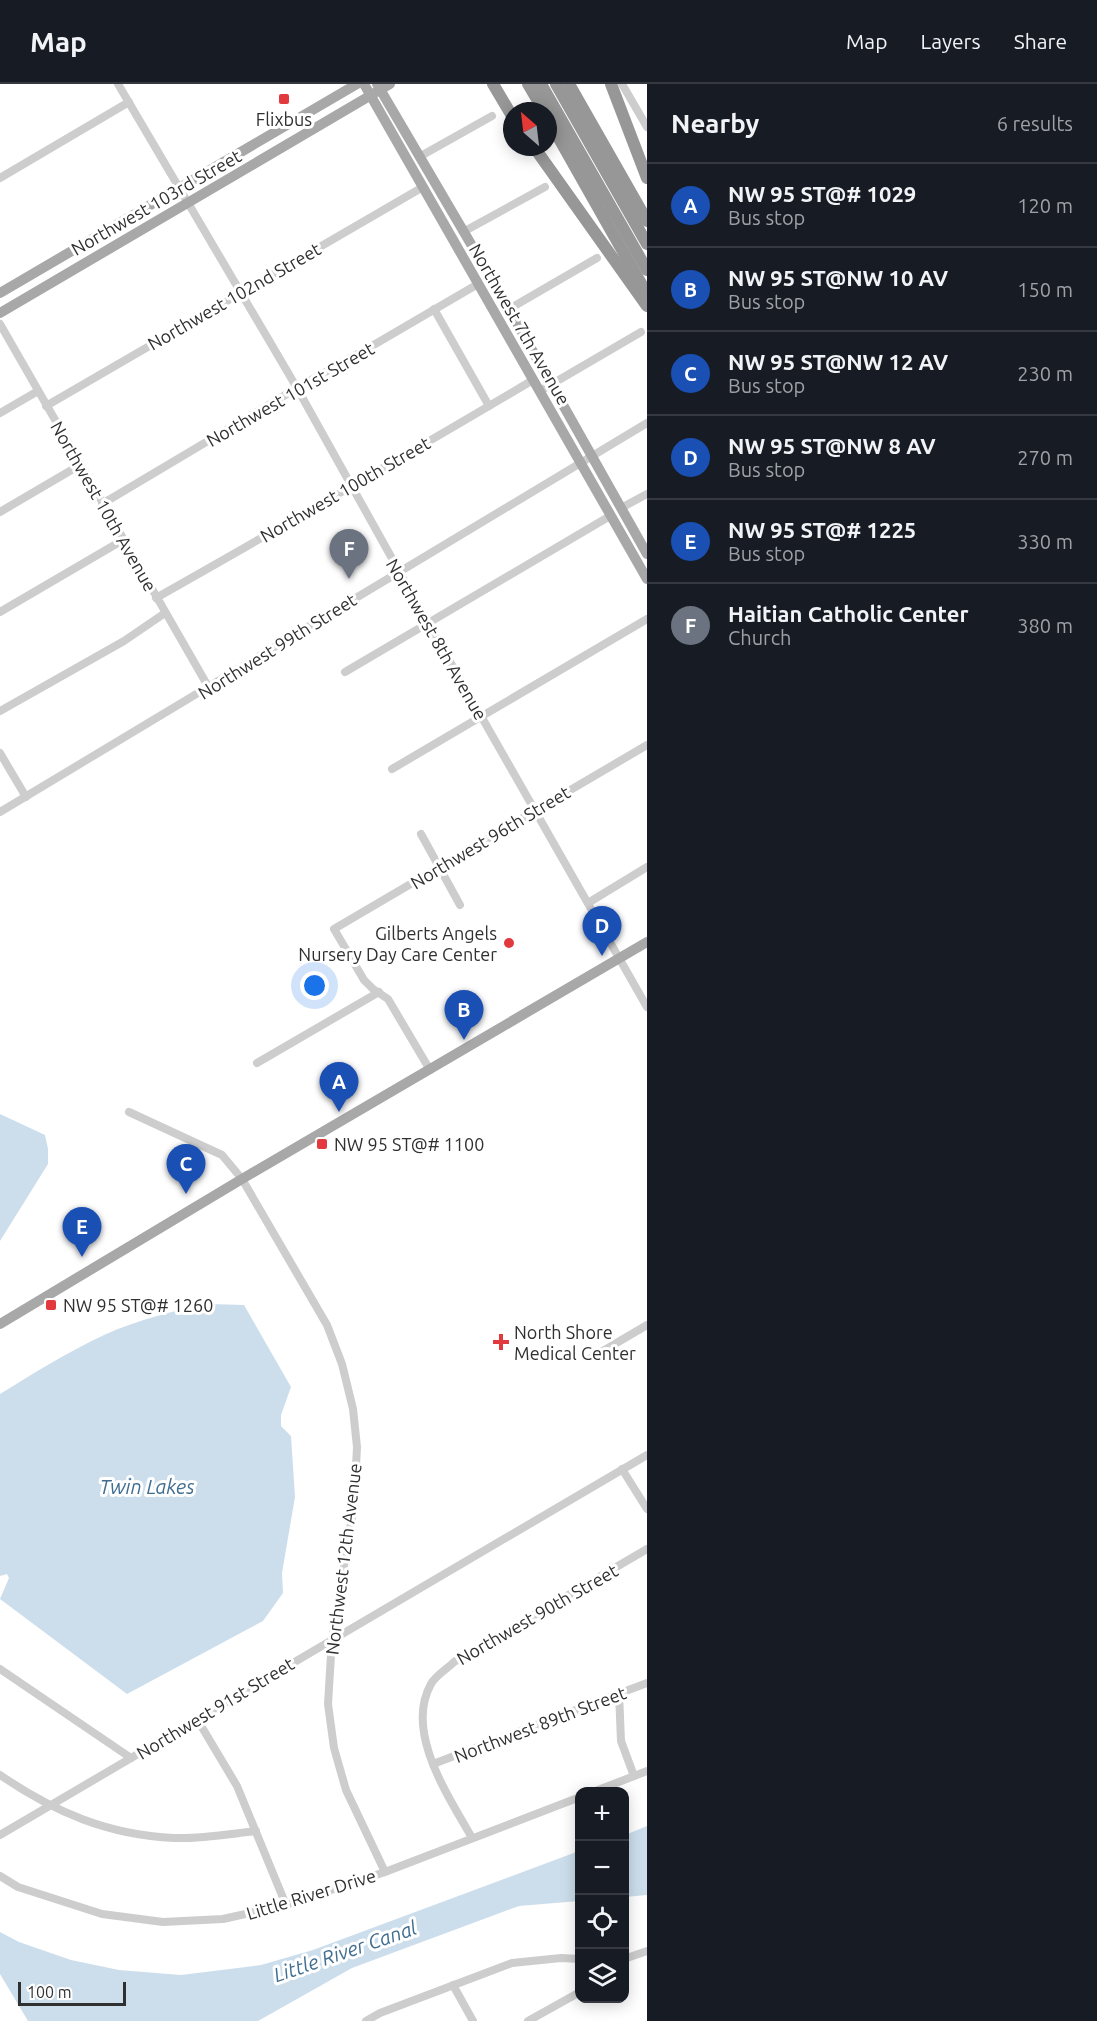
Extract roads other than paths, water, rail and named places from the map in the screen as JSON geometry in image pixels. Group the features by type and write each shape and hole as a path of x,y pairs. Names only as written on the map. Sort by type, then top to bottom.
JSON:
{"highway":[{"path":"493,84 504,102"},
{"path":"528,84 539,102"},
{"path":"541,84 647,270"},
{"path":"556,84 647,244"},
{"path":"569,84 647,221"},
{"path":"611,84 647,178"},
{"path":"557,135 647,294"},
{"path":"540,156 647,306"}],"main road":[{"name":"Northwest 103rd Street","path":"0,293 357,84"},
{"name":"Northwest 7th Avenue","path":"364,84 380,88 552,384 647,554"},
{"name":"Northwest 103rd Street","path":"0,313 380,88"},
{"name":"Northwest 7th Avenue","path":"380,88 423,187 647,579"},
{"path":"423,187 434,195 452,227 463,232"},
{"path":"478,284 490,290 510,326 523,334"},
{"path":"0,1324 242,1179 647,942"}],"street":[{"name":"Northwest 8th Avenue","path":"118,84 297,388 647,1007"},
{"path":"622,84 647,127"},
{"path":"0,178 129,102"},
{"path":"419,157 492,116"},
{"name":"Northwest 102nd Street","path":"46,406 423,187"},
{"path":"463,232 545,187"},
{"path":"509,309 597,258"},
{"name":"Northwest 101st Street","path":"102,504 478,284"},
{"path":"434,309 489,406"},
{"name":"Northwest 10th Avenue","path":"0,324 209,688"},
{"path":"540,392 641,332"},
{"name":"Northwest 100th Street","path":"156,598 352,487 432,437 533,380"},
{"path":"0,413 38,391"},
{"name":"Northwest 99th Street","path":"0,812 647,423"},
{"path":"0,512 80,465"},
{"path":"621,508 647,494"},
{"path":"345,672 610,516"},
{"path":"0,612 123,540"},
{"path":"0,711 124,641 165,613"},
{"path":"392,769 647,619"},
{"name":"Northwest 96th Street","path":"379,992 364,980 334,929 647,745"},
{"path":"0,753 26,797"},
{"path":"421,834 460,905"},
{"path":"588,903 647,867"},
{"path":"257,1062 379,992 388,999 430,1070"},
{"name":"Northwest 12th Avenue","path":"129,1112 222,1155 242,1179 327,1326 342,1364 353,1409 357,1448 354,1505 332,1639 328,1704 334,1748 346,1790 385,1872"},
{"path":"591,1358 647,1325"},
{"name":"Northwest 91st Street","path":"0,1835 647,1455"},
{"path":"622,1469 647,1509"},
{"name":"Northwest 90th Street","path":"433,1764 423,1731 422,1707 431,1683 454,1662 647,1550"},
{"path":"0,1669 131,1758"},
{"name":"Northwest 89th Street","path":"433,1764 647,1683"},
{"path":"619,1693 621,1741 634,1776"},
{"path":"197,1719 237,1786 286,1905"},
{"path":"433,1764 442,1785 472,1838"},
{"path":"604,1787 647,1771"},
{"path":"0,1775 32,1797 84,1821 124,1833 176,1838 256,1832"},
{"name":"Little River Drive","path":"0,1876 18,1887 102,1914 163,1922 223,1919 286,1905 385,1872 575,1799"},
{"path":"629,1957 647,1951"},
{"path":"366,2021 380,2013 512,1963 575,1959"},
{"path":"453,1986 473,2021"},
{"path":"528,2021 575,1994"}],"water":[{"path":"0,1114 45,1135 48,1164 0,1241"},
{"name":"Twin Lakes","path":"210,1304 244,1305 291,1387 281,1415 281,1426 291,1436 295,1497 282,1573 283,1593 263,1621 127,1694 0,1599 9,1578 7,1574 0,1576 0,1394 104,1335 156,1316"},
{"path":"647,1826 647,1895 629,1897 629,1833"},
{"name":"Little River Canal","path":"575,1852 575,1901 519,1906 352,1968 258,2021 28,2021 0,1974 0,1932 19,1942 71,1960 119,1970 181,1975 261,1965 313,1950"}],"place":[{"name":"Flixbus","path":"284,99"},
{"name":"Haitian Catholic Center","path":"349,579"},
{"name":"Gilberts Angels Nursery Day Care Center","path":"509,943"},
{"name":"NW 95 ST@NW 8 AV","path":"602,956"},
{"name":"NW 95 ST@NW 10 AV","path":"464,1040"},
{"name":"NW 95 ST@# 1029","path":"339,1112"},
{"name":"NW 95 ST@# 1100","path":"322,1144"},
{"name":"NW 95 ST@NW 12 AV","path":"186,1194"},
{"name":"NW 95 ST@# 1225","path":"82,1257"},
{"name":"NW 95 ST@# 1260","path":"51,1305"},
{"name":"North Shore Medical Center","path":"501,1342"}]}
